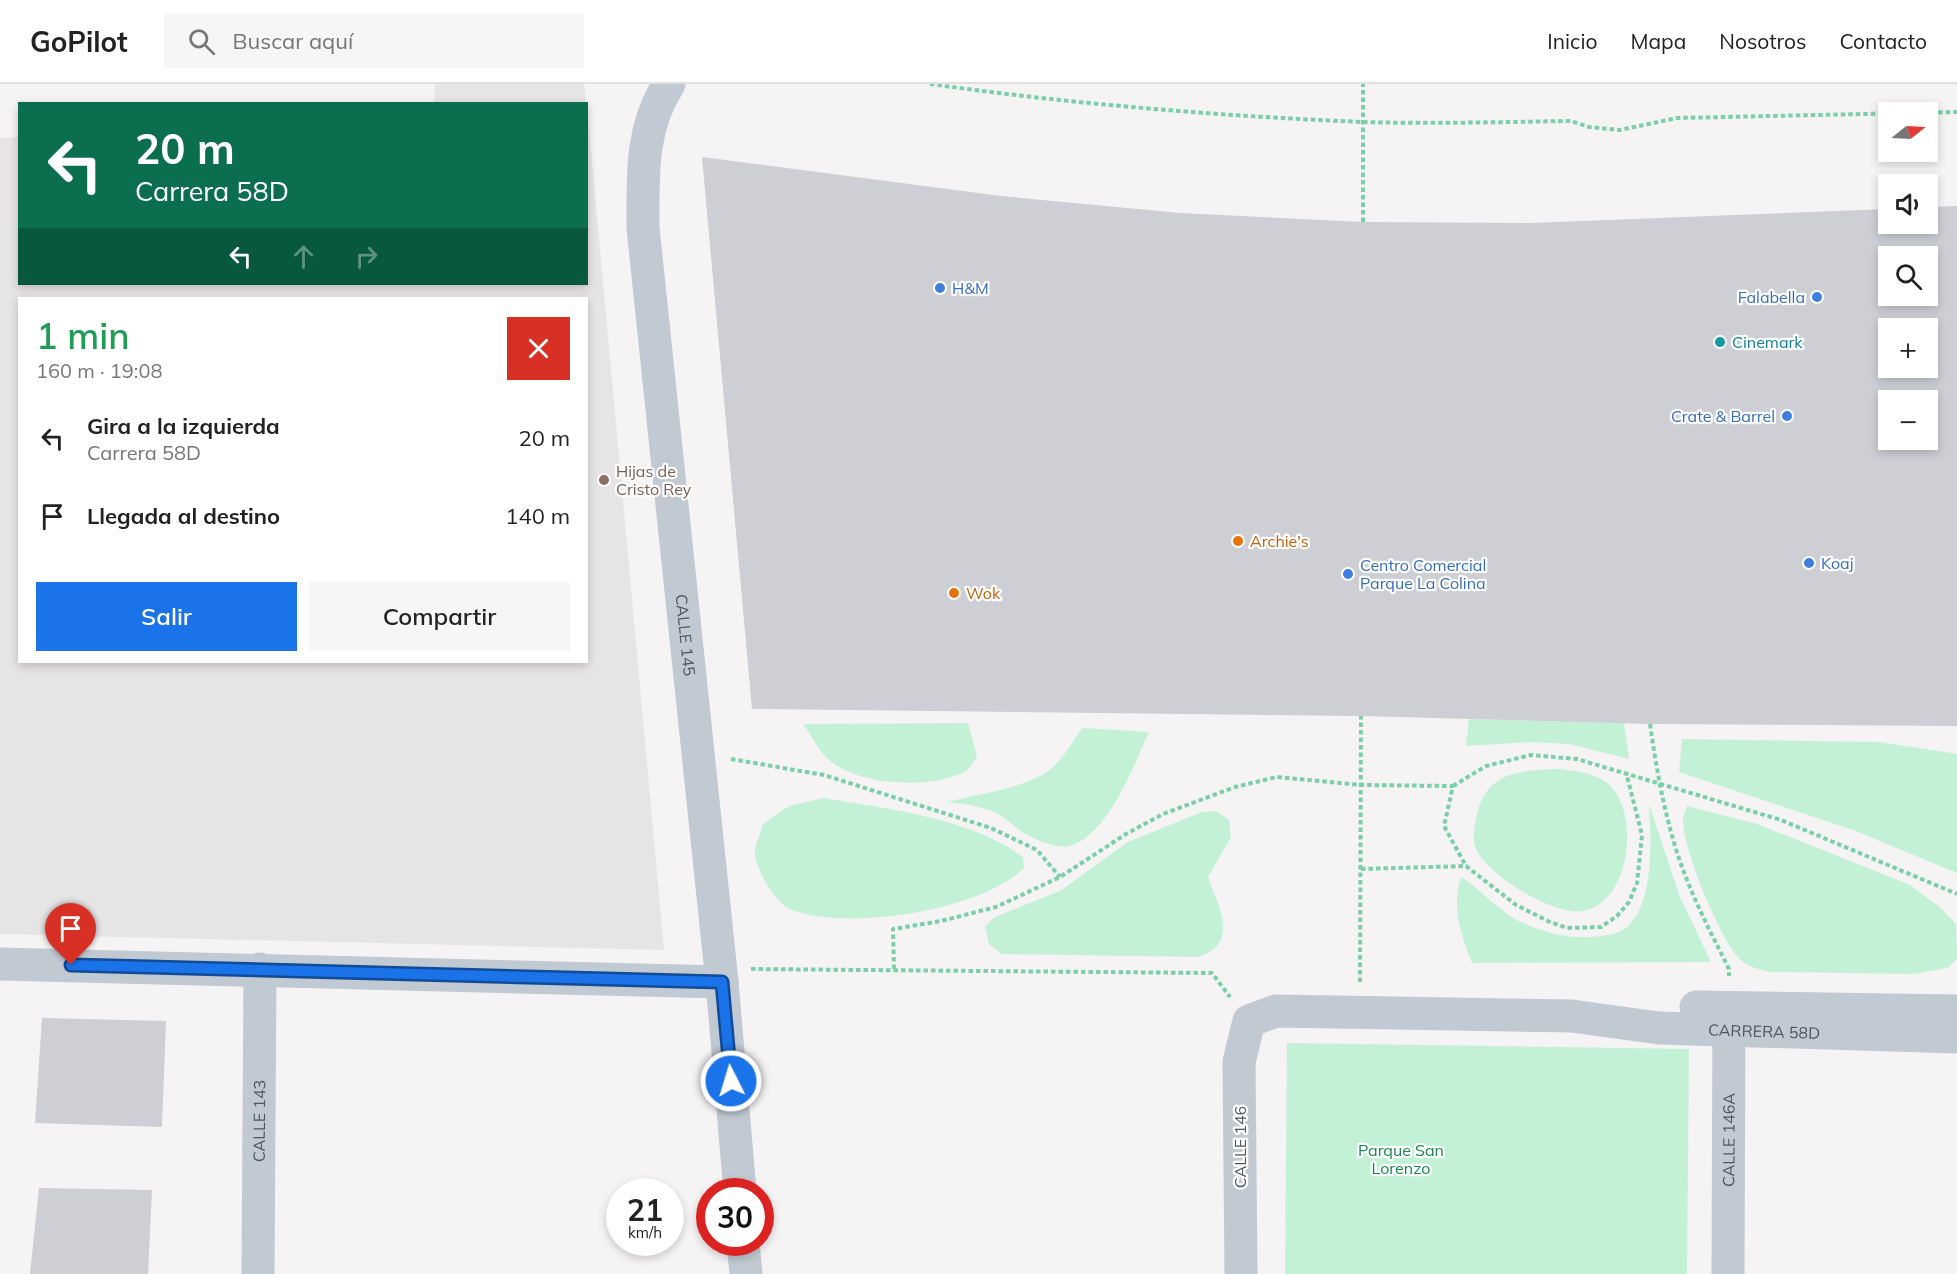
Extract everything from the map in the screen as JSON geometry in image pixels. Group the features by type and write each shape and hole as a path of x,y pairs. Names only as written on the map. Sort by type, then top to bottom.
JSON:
{"street":[{"name":"CALLE 145","path":"669,84 652,120 643,157 643,228 696,754 721,976 739,1178"},
{"path":"0,964 721,976"},
{"name":"CALLE 143","path":"258,1274 260,969"},
{"name":"CARRERA 58D","path":"1249,1021 1261,1014 1276,1011 1572,1016 1659,1028 1729,1019 1957,1011"},
{"name":"CARRERA 58D","path":"1729,1019 1957,1037"},
{"name":"CALLE 146A","path":"1728,1274 1729,1019"},
{"name":"CALLE 146","path":"1241,1274 1239,1062 1249,1021"},
{"path":"744,1256 746,1274"}],"path":[{"path":"930,84 1044,99 1363,122 1572,121 1589,127 1620,130 1677,118 1957,112"},
{"path":"1363,84 1363,222"},
{"path":"1360,1013 1361,716"},
{"path":"1650,724 1659,782 1676,848 1702,914 1729,969 1729,1019"},
{"path":"696,754 824,775 991,828 1037,850 1060,877"},
{"path":"894,969 893,929 941,921 996,907 1060,877 1126,834 1162,814 1235,787 1277,777 1361,785 1454,786 1486,766 1531,755 1577,759 1781,820 1957,894"},
{"path":"1454,786 1444,826 1466,866 1516,905 1550,922 1568,928 1601,927 1617,916 1629,902 1637,883 1642,835 1626,772"},
{"path":"1361,868 1466,866"},
{"path":"721,976 894,969 1212,974 1249,1021"}],"shaded area":[{"path":"435,84 584,84 586,102 434,102"},
{"name":"Hijas de Cristo Rey","path":"588,117 664,950 0,934 0,138 18,137 18,285 588,285"}],"green space":[{"path":"1469,719 1624,723 1629,759 1569,744 1531,742 1466,746"},
{"path":"968,723 977,756 969,768 952,777 915,783 856,775 840,767 827,758 803,724"},
{"path":"1082,728 1149,732 1118,798 1096,829 1083,840 1064,847 1053,845 1026,834 1000,815 987,809 947,802 1008,788 1042,775 1060,760"},
{"path":"1682,739 1880,742 1957,754 1957,873 1853,830 1679,772"},
{"path":"1560,769 1588,774 1604,781 1616,793 1624,810 1627,830 1626,852 1621,872 1613,890 1600,904 1584,911 1571,911 1556,907 1522,891 1492,869 1481,857 1474,843 1476,818 1481,802 1496,782 1506,776 1531,770"},
{"path":"824,798 901,811 954,824 1002,844 1023,857 1024,868 1004,883 977,896 947,906 913,913 847,918 817,916 792,910 780,901 763,878 755,855 757,844 763,824 789,806"},
{"path":"1649,804 1680,897 1711,962 1472,963 1461,931 1457,910 1461,877 1515,919 1547,932 1573,937 1590,937 1613,934 1626,928 1635,917 1647,887 1650,851"},
{"path":"1687,806 1757,824 1910,885 1941,908 1956,924 1957,958 1948,968 1913,974 1770,972 1748,965 1729,945 1702,889 1684,831 1683,817"},
{"path":"1216,811 1229,820 1231,837 1208,877 1223,922 1223,933 1219,943 1211,951 1198,957 1002,954 989,944 985,926 995,917 1060,891 1128,842 1202,812"},
{"name":"Parque San Lorenzo","path":"1287,1043 1689,1049 1687,1274 1285,1274"}],"building":[{"name":"Centro Comercial Parque La Colina","path":"702,157 1001,196 1180,213 1363,222 1532,223 1878,209 1878,234 1938,234 1938,207 1957,206 1957,726 1650,724 1361,716 752,709"},
{"path":"42,1018 166,1021 162,1127 35,1123"},
{"path":"39,1188 152,1190 148,1274 30,1274"}],"place":[{"name":"H&M","path":"940,288"},
{"name":"Falabella","path":"1817,297"},
{"name":"Cinemark","path":"1720,342"},
{"name":"Crate & Barrel","path":"1787,416"},
{"name":"Hijas de Cristo Rey","path":"604,480"},
{"name":"Archie's","path":"1238,541"},
{"name":"Koaj","path":"1809,563"},
{"name":"Centro Comercial Parque La Colina","path":"1348,574"},
{"name":"Wok","path":"954,593"}],"route":[{"path":"71,965 722,982 731,1081"}]}
